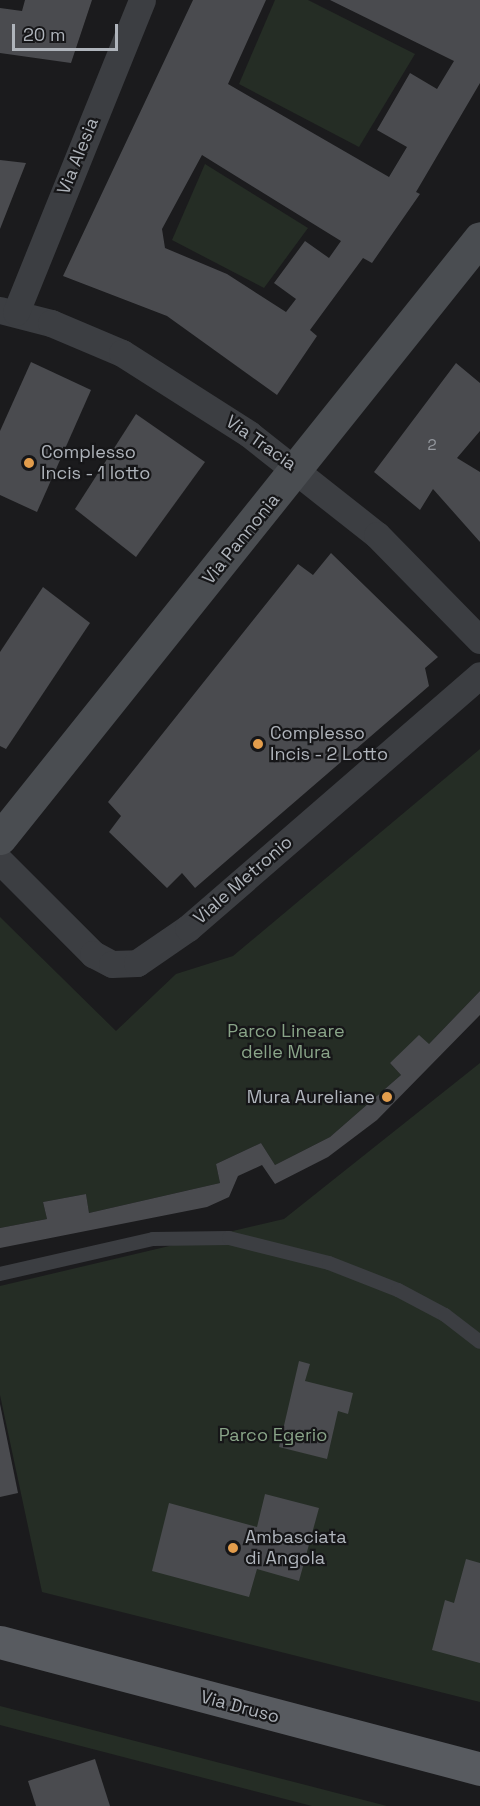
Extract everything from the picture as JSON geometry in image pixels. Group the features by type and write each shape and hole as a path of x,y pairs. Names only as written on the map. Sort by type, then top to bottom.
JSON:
{"main road":[{"name":"Via Druso","path":"0,1642 480,1769"}],"street":[{"name":"Via Alesia","path":"8,311 142,0"},
{"name":"Via Pannonia","path":"0,838 480,238"},
{"name":"Via Tracia","path":"8,311 84,335 144,365 298,468 421,576 480,640"},
{"name":"Viale Metronio","path":"0,861 93,954 112,964 137,963 188,927 480,675"}],"lane":[{"path":"0,1274 153,1239 229,1238 329,1263 398,1290 445,1315 480,1342"}],"green space":[{"path":"275,0 308,0 415,54 359,147 239,84"},
{"path":"205,164 308,228 264,288 172,240"},
{"name":"Parco Lineare delle Mura","path":"480,749 480,991 429,1044 390,1063 401,1075 330,1137 275,1165 261,1143 216,1164 220,1183 89,1213 86,1194 43,1202 47,1219 0,1228 0,917 116,1031 176,974 233,956"},
{"name":"Parco Egerio","path":"480,1063 480,1702 42,1592 0,1395 0,1286 284,1219"},
{"path":"0,1706 387,1806 312,1806 0,1725"}],"building":[{"path":"25,0 92,0 71,63 0,53 0,8 22,11"},
{"path":"193,0 266,0 228,84 389,177 407,147 377,130 410,73 437,89 454,61 330,0 480,0 480,83 416,192 420,194 372,263 363,258 310,330 317,336 277,395 167,316 63,276","holes":["202,155 341,241 329,258 305,241 274,283 296,299 286,312 227,274 165,248 162,229"]},
{"path":"0,160 26,163 0,229"},
{"name":"Complesso Incis - 1 lotto","path":"31,362 91,390 37,512 0,495 0,431"},
{"path":"456,363 480,383 480,431 457,458 480,472 480,542 433,489 420,510 374,472"},
{"path":"136,414 205,462 136,557 75,509"},
{"name":"Complesso Incis - 2 Lotto","path":"331,553 438,657 425,668 429,686 195,888 182,873 167,888 109,832 121,816 108,802 298,564 313,575"},
{"path":"43,587 90,623 6,749 0,746 0,652"},
{"name":"Mura Aureliane","path":"480,991 480,1015 377,1120 328,1157 275,1184 262,1165 238,1176 229,1197 207,1207 0,1248 0,1228 47,1219 43,1202 86,1194 89,1213 220,1183 216,1164 261,1143 275,1165 330,1137 401,1075 390,1063 419,1035 429,1044"},
{"path":"299,1361 310,1364 305,1381 353,1393 348,1414 338,1411 327,1459 279,1447"},
{"path":"0,1404 18,1493 0,1497"},
{"name":"Ambasciata di Angola","path":"265,1494 319,1508 299,1581 257,1569 249,1597 152,1571 169,1503 257,1527"},
{"path":"466,1559 480,1563 480,1663 432,1650 445,1600 454,1603"},
{"path":"95,1759 110,1806 36,1806 28,1781"}],"place":[{"name":"Complesso Incis - 1 lotto","path":"29,463"},
{"name":"Complesso Incis - 2 Lotto","path":"258,744"},
{"name":"Mura Aureliane","path":"387,1097"},
{"name":"Ambasciata di Angola","path":"233,1548"}]}
